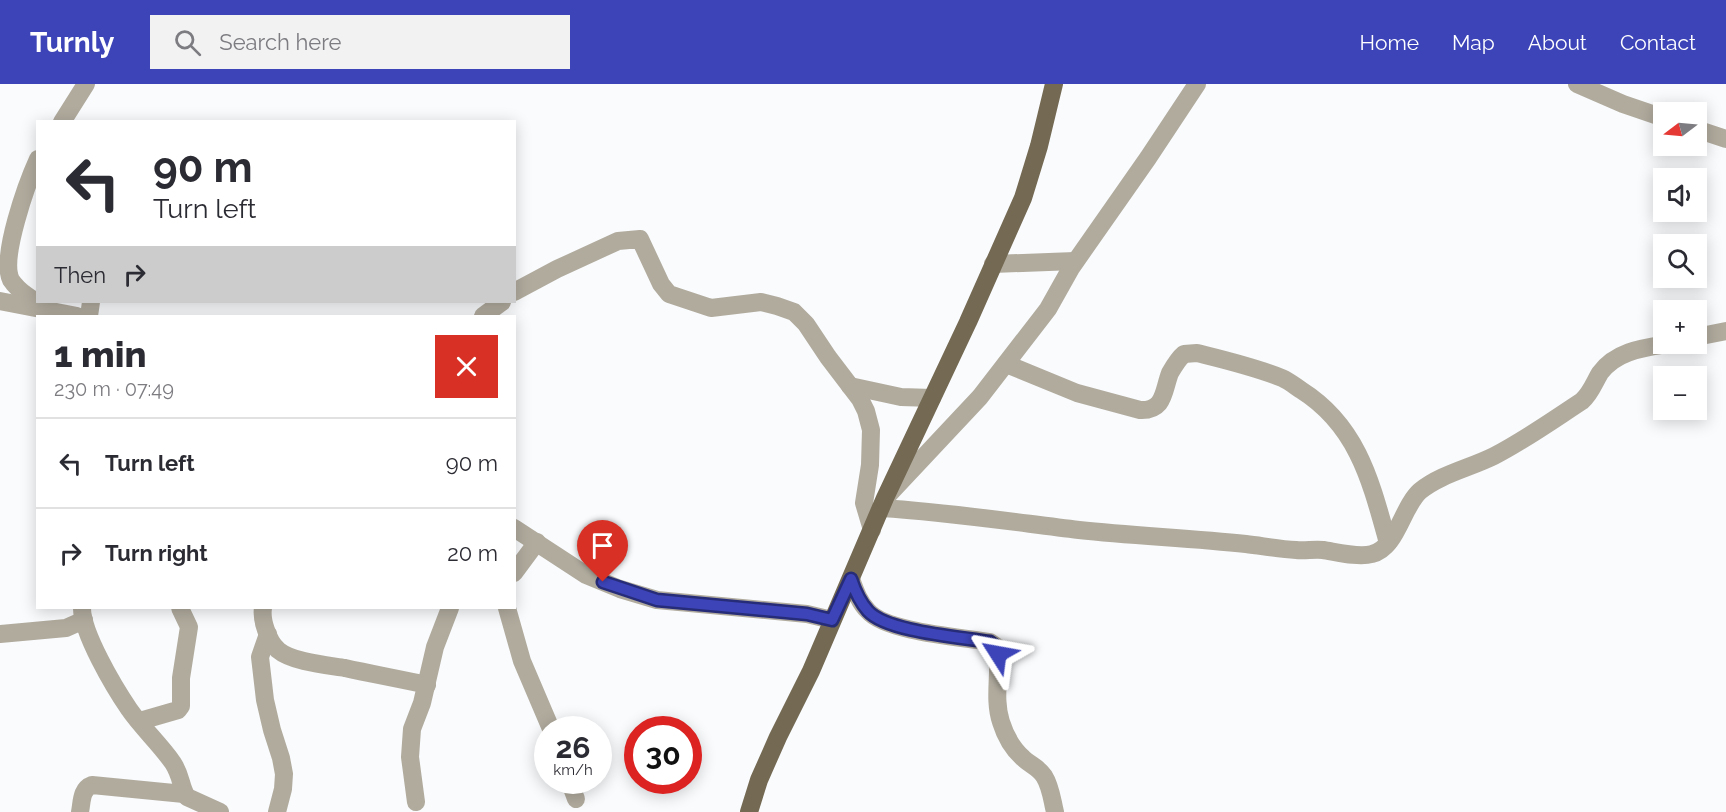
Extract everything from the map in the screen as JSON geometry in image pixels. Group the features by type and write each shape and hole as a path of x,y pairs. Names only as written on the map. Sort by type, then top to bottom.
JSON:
{"main road":[{"path":"749,812 763,769 777,737 812,671 883,503 1023,198 1054,84"}],"street":[{"path":"63,120 86,84"},
{"path":"883,503 980,397 1048,309 1075,261 1197,84"},
{"path":"1576,84 1653,114"},
{"path":"1707,133 1726,139"},
{"path":"36,164 20,202 5,265 10,279 25,295 36,302"},
{"path":"516,291 618,241 640,238 661,284 669,294 711,308 761,302 794,312 806,324 867,411 871,430 870,465 864,503 872,530"},
{"path":"993,264 1075,261"},
{"path":"0,301 66,315"},
{"path":"38,303 56,314"},
{"path":"484,315 501,303"},
{"path":"1707,335 1726,331"},
{"path":"883,503 944,513 1145,537 1363,555 1378,552 1395,533 1409,503 1426,487 1517,443 1588,396 1608,364 1627,352 1653,347"},
{"path":"1006,364 1077,393 1140,410 1149,410 1157,405 1163,397 1170,373 1184,354 1197,352 1284,378 1332,413 1357,450 1388,543"},
{"path":"850,386 901,396 932,398"},
{"path":"516,529 586,575 620,589 657,600 807,614 832,620"},
{"path":"516,570 537,542"},
{"path":"851,579 858,597 870,614 889,624 908,630 990,642 997,647 1000,721 1014,748 1043,775 1050,788 1055,812"},
{"path":"140,721 178,710 181,706 181,678 189,627 180,609"},
{"path":"263,609 262,615 268,633 276,649 284,655 427,685"},
{"path":"416,802 410,757 412,729 427,685 435,647 450,609"},
{"path":"507,609 522,662 545,716"},
{"path":"0,634 66,628 83,614 88,633 129,710 163,748 180,774 184,794"},
{"path":"268,633 260,657 265,700 284,774 277,812"},
{"path":"80,812 83,794 92,785 184,794 191,800 220,812"},
{"path":"574,794 576,799"}],"route":[{"path":"603,582 657,600 807,614 832,620 851,579 858,597 870,614 889,624 908,630 990,642 997,647 998,654"}]}
